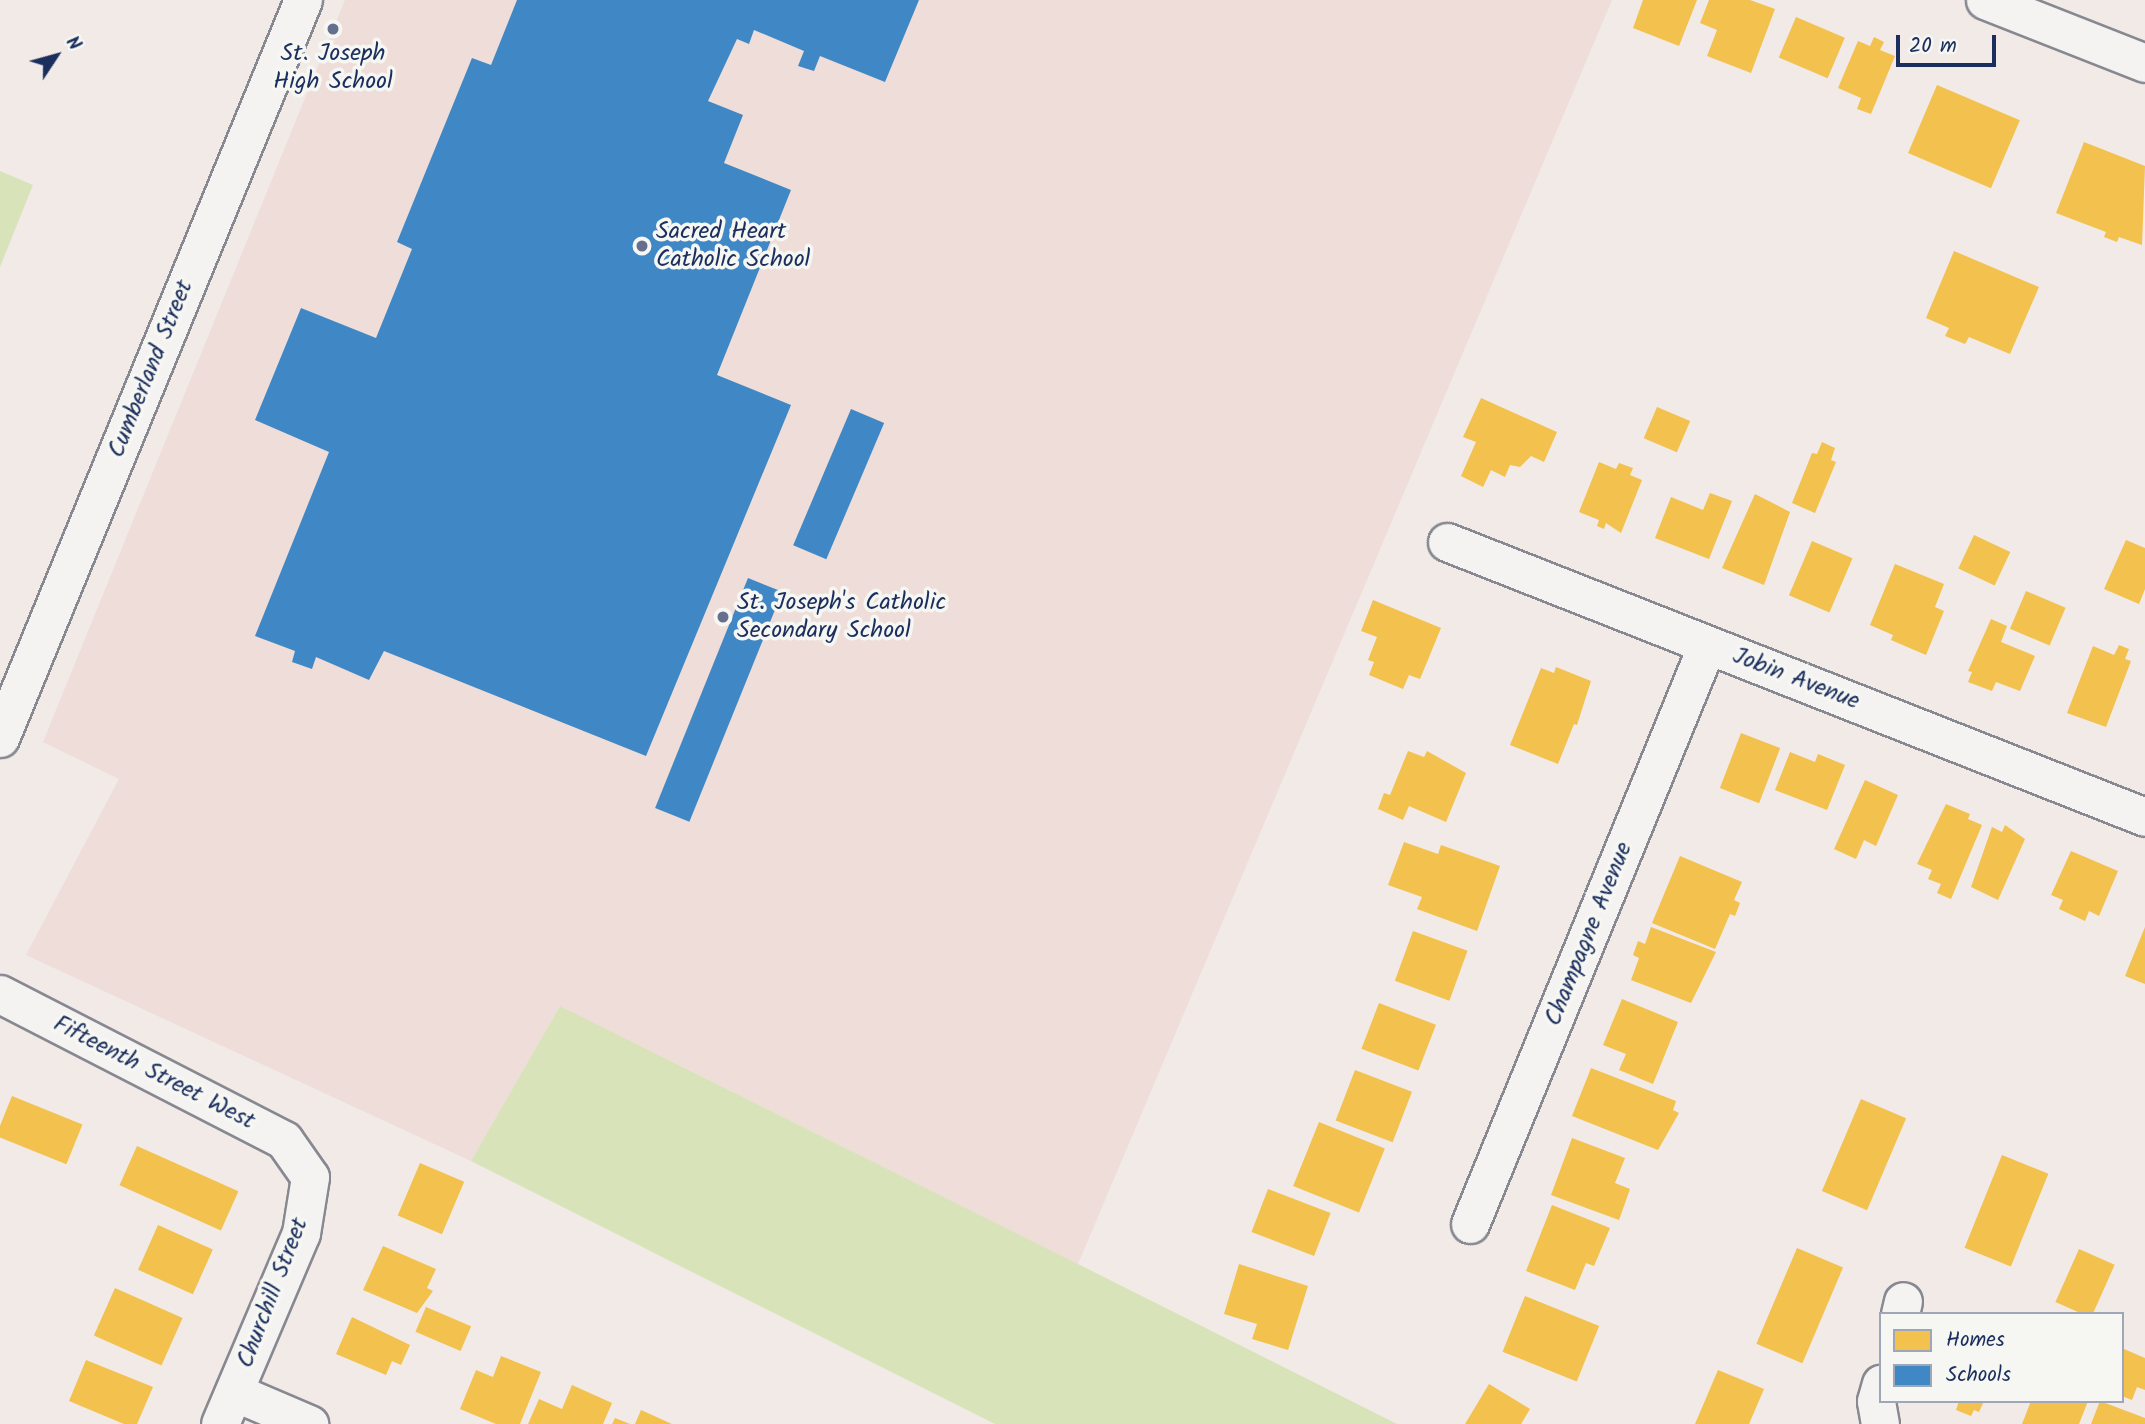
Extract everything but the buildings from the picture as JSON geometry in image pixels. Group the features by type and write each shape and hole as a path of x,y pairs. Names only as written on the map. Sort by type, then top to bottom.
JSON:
{"street":[{"name":"Cumberland Street","path":"0,738 303,0"},
{"path":"1984,0 2145,63"},
{"name":"Jobin Avenue","path":"1447,542 2145,817"},
{"name":"Champagne Avenue","path":"1470,1224 1707,645"},
{"name":"Fifteenth Street West","path":"0,994 284,1140 299,1161"},
{"name":"Churchill Street","path":"227,1408 301,1233 310,1177 299,1161"},
{"path":"1879,1391 1876,1401 1880,1424"},
{"path":"227,1408 309,1424"}],"shaded area":[{"name":"St. Joseph's Catholic Secondary School","path":"345,0 1612,0 1078,1264 560,1006 471,1161 26,955 119,779 43,742"}],"green space":[{"path":"0,171 33,185 0,267"},
{"path":"560,1006 1397,1424 995,1424 471,1161"}],"place":[{"name":"St. Joseph High School","path":"333,29"},
{"name":"Sacred Heart Catholic School","path":"642,246"},
{"name":"St. Joseph's Catholic Secondary School","path":"723,617"}]}
